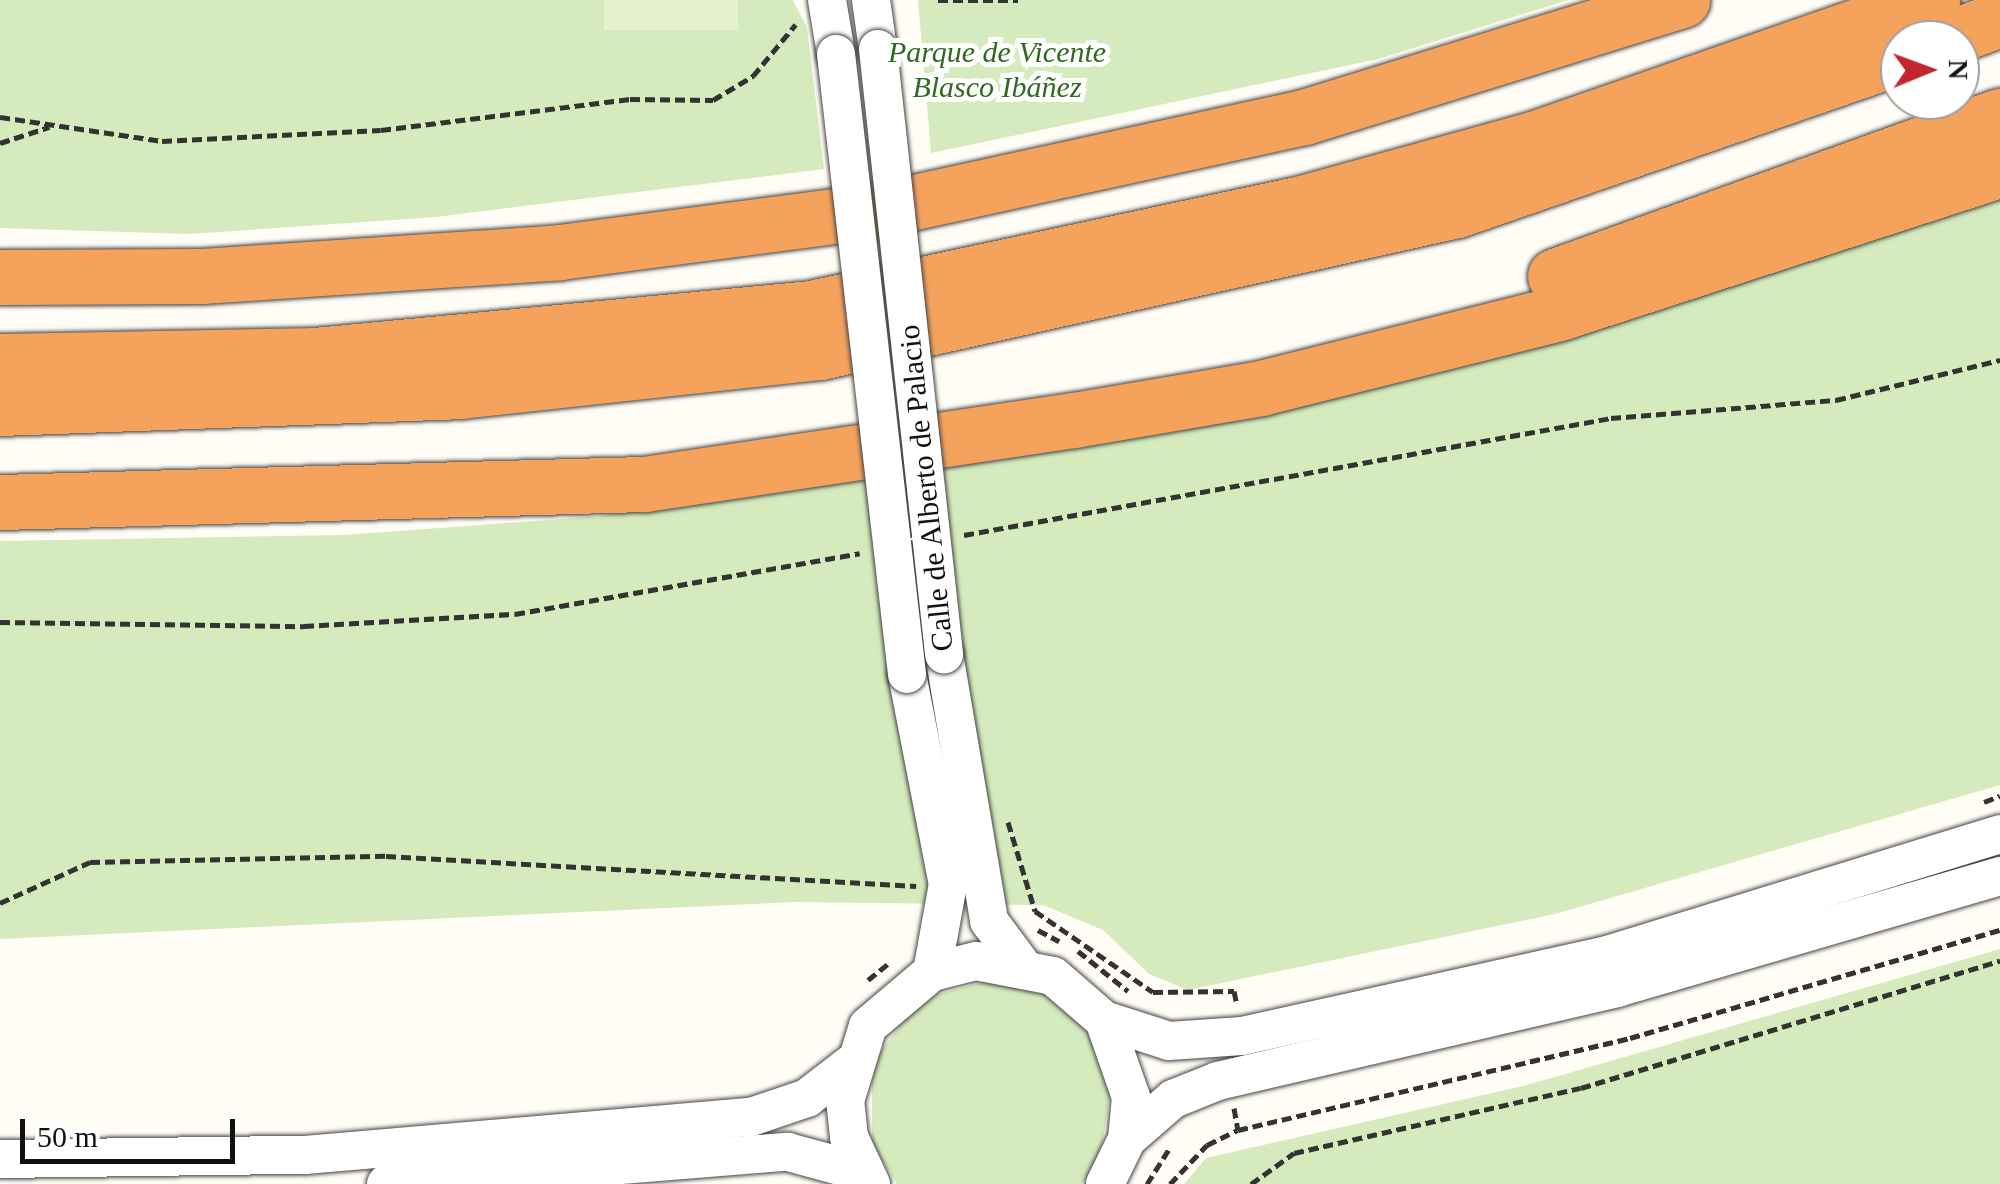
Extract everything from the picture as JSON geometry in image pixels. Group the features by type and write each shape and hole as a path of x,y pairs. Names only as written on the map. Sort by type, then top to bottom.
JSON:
{"highway":[{"path":"0,277 202,276 524,255 873,212 1304,117 1682,0"},
{"path":"0,361 315,355 806,309 1266,211 1495,150 1933,0"},
{"path":"0,408 460,390 820,352 1457,210 1880,64"},
{"path":"458,486 836,431 1434,315 1769,205 2000,116"},
{"path":"0,502 458,486 645,484 1261,388 1558,313 2000,170"}],"street":[{"name":"Calle de Alberto de Palacio","path":"874,23 944,654 989,921 1021,964"},
{"name":"Calle de Alberto de Palacio","path":"824,26 907,674 948,884 915,965"},
{"path":"1104,1020 1169,1040 1242,1036 1607,954 2000,834"},
{"path":"1106,1184 1126,1139 1173,1099 1218,1082 1598,992 2000,876"},
{"path":"0,1160 304,1154 751,1117 808,1098 851,1064 915,965 976,961 1021,964 1053,976 1104,1020 1123,1057 1126,1139"},
{"path":"851,1064 845,1101 867,1178"},
{"path":"386,1184 788,1152 867,1178"}],"path":[{"path":"938,0 1018,0"},
{"path":"0,116 162,141 381,130 630,98 713,100 824,26"},
{"path":"0,143 52,126"},
{"path":"950,537 1610,418 1836,400 2000,360"},
{"path":"0,622 304,626 515,614 880,549"},
{"path":"1966,808 2000,796"},
{"path":"1004,813 1035,911 1153,992 1190,999 1234,991 1236,1005 1256,1001"},
{"path":"0,903 90,862 149,860 386,856 919,886"},
{"path":"917,867 918,906"},
{"path":"1020,911 1140,1000"},
{"path":"1170,1184 1207,1145 1238,1130 1630,1038 2000,930"},
{"path":"1251,1184 1294,1153 1581,1088 2000,961"},
{"path":"862,988 915,965"},
{"path":"1222,1110 1234,1105 1238,1130"},
{"path":"1147,1184 1181,1136"}],"green space":[{"path":"0,0 793,0 807,28 824,169 436,217 189,234 0,228"},
{"path":"604,0 738,0 738,30 604,30"},
{"name":"Parque de Vicente Blasco Ibáñez","path":"918,0 1568,0 1378,59 931,153"},
{"path":"2000,193 2000,785 1555,914 1188,990 1149,974 1103,930 1043,905 795,902 0,939 0,541 344,535 602,516 1134,432"},
{"path":"2000,949 2000,1184 1184,1184 1206,1158 1527,1085"},
{"path":"998,978 1037,988 1098,1041 1112,1079 1100,1160 1082,1184 897,1184 872,1144 872,1063 920,999"}]}
